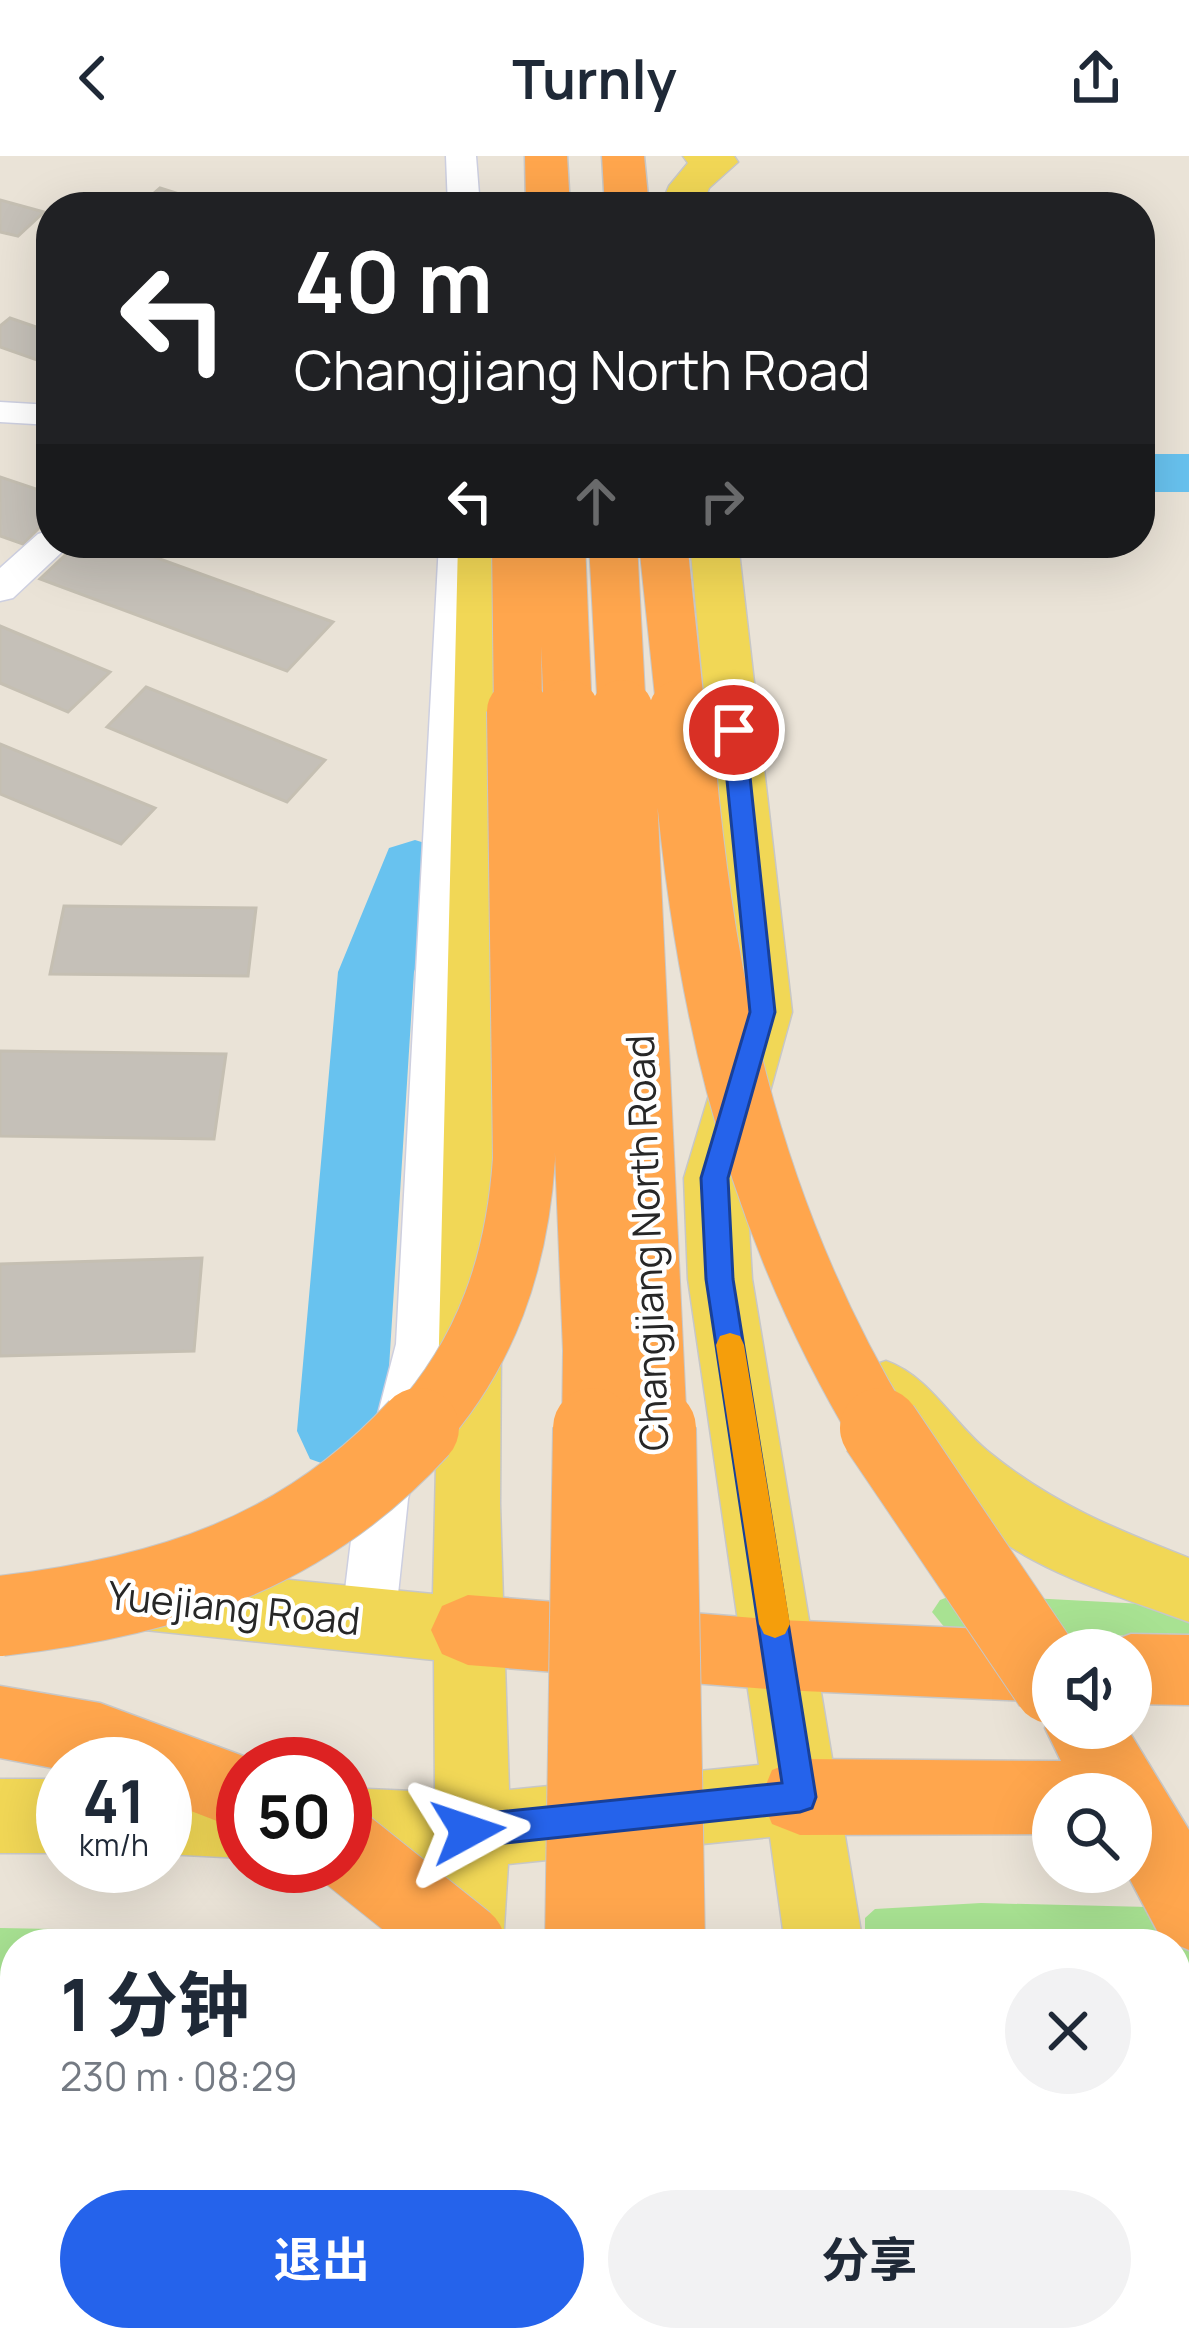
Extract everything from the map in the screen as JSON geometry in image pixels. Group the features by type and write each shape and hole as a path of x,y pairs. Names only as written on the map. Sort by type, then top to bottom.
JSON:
{"highway":[{"path":"508,192 509,156"},
{"path":"546,156 547,192"},
{"path":"593,156 595,192"},
{"path":"623,156 626,192"},
{"path":"0,1616 61,1610 163,1588 254,1553 336,1506 408,1443 465,1370 499,1296 519,1232 524,1159 516,558"},
{"name":"Changjiang North Road","path":"562,558 594,1350 585,1929"},
{"name":"Changjiang North Road","path":"615,558 655,1353 665,1929"},
{"path":"665,558 706,956 749,1139 782,1228 856,1384 929,1504 1032,1654"},
{"name":"Yuejiang Road","path":"468,1630 779,1654 1032,1666"},
{"path":"1152,1669 1189,1670"},
{"path":"0,1722 100,1741 216,1783"},
{"path":"800,1797 1032,1796"},
{"path":"1152,1797 1189,1796"},
{"path":"1152,1840 1189,1910"},
{"path":"372,1870 446,1929"}],"main road":[{"path":"661,156 667,192"},
{"path":"685,192 701,170 726,159"},
{"path":"466,1929 470,1831 466,1504 482,558"},
{"name":"Changjiang North Road","path":"716,558 763,1012 715,1178 720,1279 822,1929"},
{"path":"763,1012 782,1157 806,1251 867,1368 964,1473 1057,1538 1189,1590"},
{"name":"Yuejiang Road","path":"0,1582 468,1630"},
{"path":"372,1827 470,1831 800,1797"},
{"path":"0,1816 36,1816"}],"street":[{"path":"460,156 463,192"},
{"path":"0,412 36,414"},
{"path":"0,589 36,556"},
{"path":"368,1623 382,1499 421,1344 456,558"}],"green space":[{"path":"956,1594 1182,1606 1189,1608 1189,1637 1152,1636 1152,1629 963,1632 945,1628 932,1612 940,1600"},
{"path":"981,1903 1189,1908 1189,1929 865,1929 865,1918 875,1909"}],"building":[{"path":"0,200 36,210 36,219 18,236 0,232"},
{"path":"10,318 36,327 36,360 0,347 0,326"},
{"path":"0,477 36,489 36,531 23,544 0,536"},
{"path":"62,558 157,558 333,622 287,671 40,579"},
{"path":"0,626 110,672 68,712 0,683"},
{"path":"146,687 325,760 287,802 107,727"},
{"path":"0,744 155,808 121,844 0,794"},
{"path":"64,906 256,908 248,976 50,974"},
{"path":"0,1051 226,1054 214,1139 0,1136"},
{"path":"202,1258 194,1351 0,1356 0,1264"}],"waterway":[{"path":"1155,473 1189,473"},
{"path":"341,1431 376,972 415,867"}],"slow traffic":[{"path":"730,1345 775,1624"}],"route":[{"path":"468,1831 800,1797 720,1279 715,1178 763,1012 734,730"}]}
